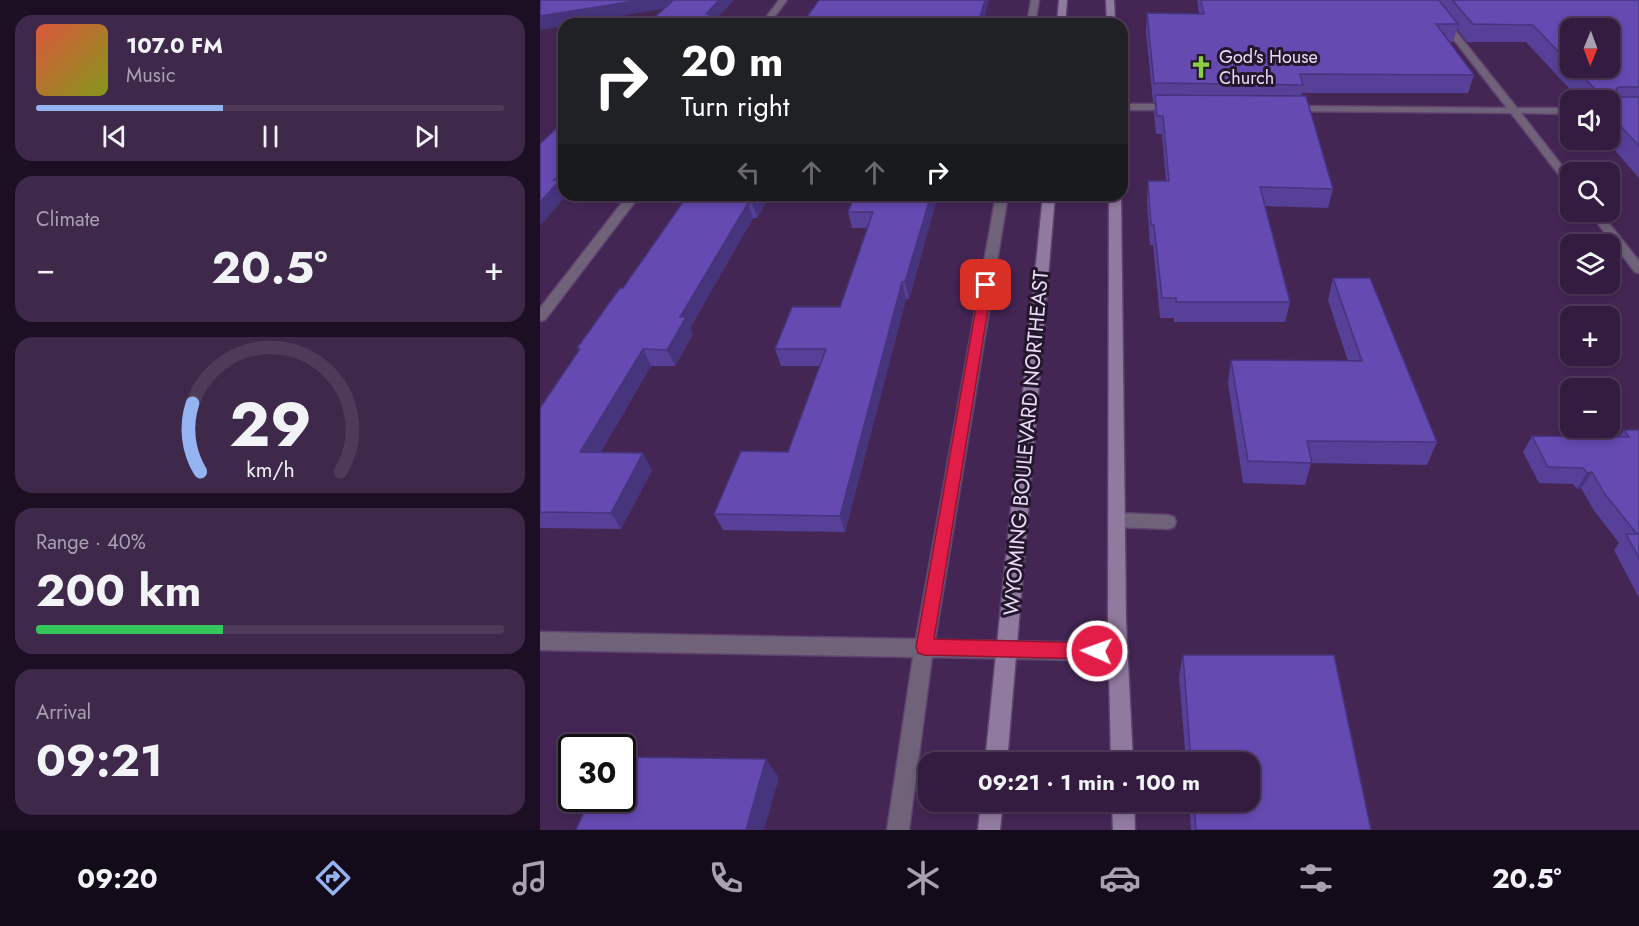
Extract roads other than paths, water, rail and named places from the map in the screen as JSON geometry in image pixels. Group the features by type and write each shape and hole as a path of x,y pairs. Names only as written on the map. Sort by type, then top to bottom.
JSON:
{"main road":[{"path":"1062,18 1063,0"},
{"path":"1110,0 1111,18"},
{"name":"WYOMING BOULEVARD NORTHEAST","path":"997,752 1048,201"},
{"path":"1115,201 1116,520 1122,752"},
{"path":"990,830 991,812"},
{"path":"1123,812 1124,830"}],"street":[{"path":"770,18 783,0"},
{"path":"1032,18 1035,0"},
{"path":"1427,0 1560,169"},
{"path":"1128,107 1184,107"},
{"path":"1278,108 1560,111"},
{"path":"540,317 629,201"},
{"path":"898,830 924,647 1001,201"},
{"path":"1602,222 1639,268"},
{"path":"1116,520 1168,522"},
{"path":"540,641 1007,648 1119,652"}],"place":[{"name":"God's House Church","path":"1201,67"}]}
